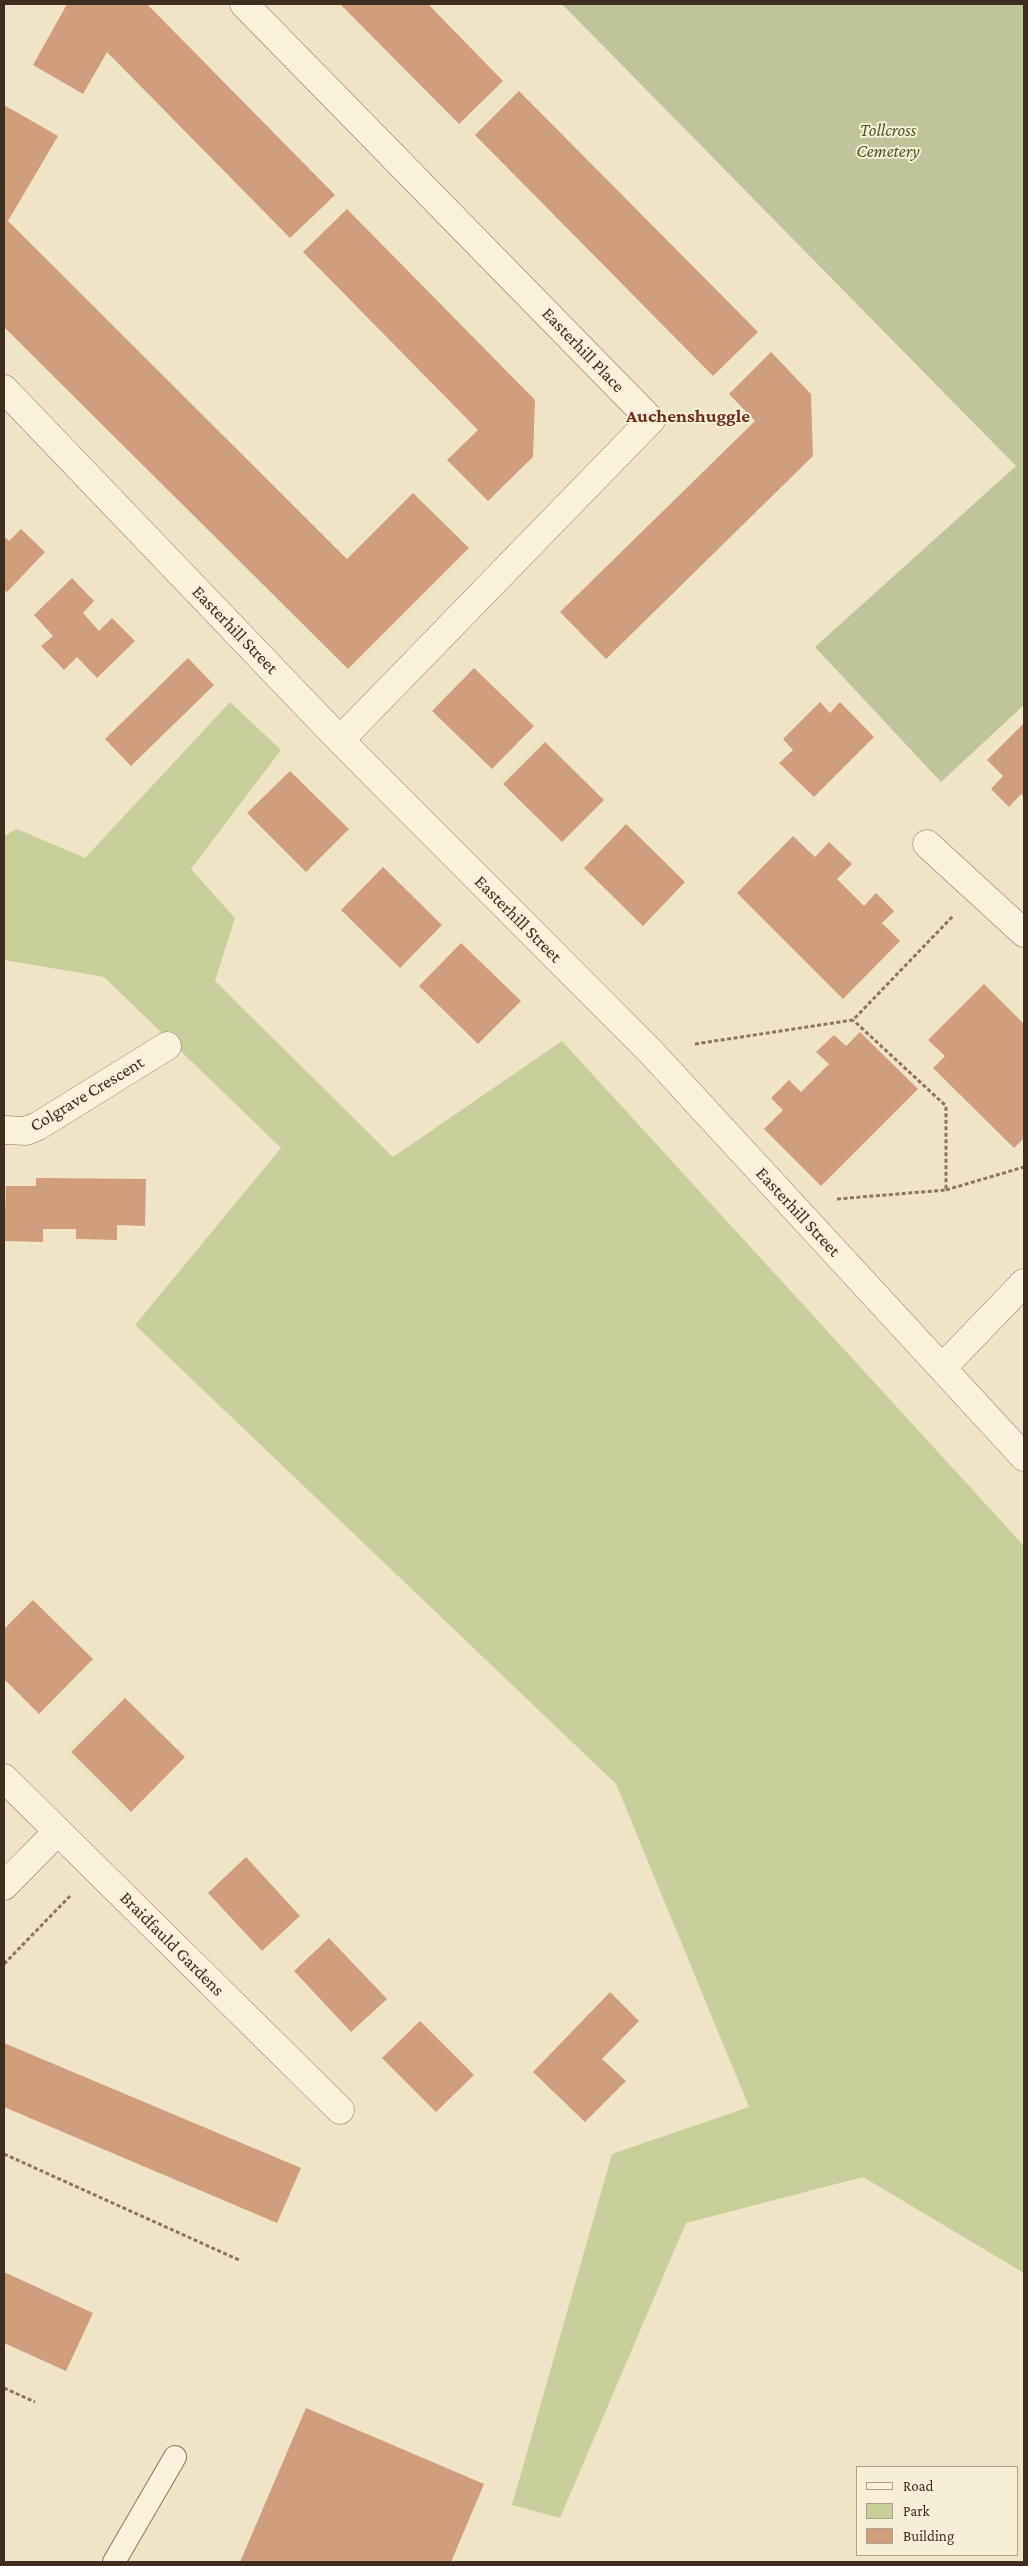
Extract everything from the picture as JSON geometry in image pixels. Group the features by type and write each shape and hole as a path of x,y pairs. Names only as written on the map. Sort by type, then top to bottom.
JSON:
{"street":[{"name":"Easterhill Place","path":"244,4 651,420 340,740"},
{"name":"Easterhill Street","path":"4,389 340,740 650,1051 1024,1457"},
{"path":"927,844 1024,933"},
{"name":"Colgrave Crescent","path":"4,1130 26,1131 38,1126 167,1046"},
{"path":"942,1368 1024,1283"},
{"name":"Braidfauld Gardens","path":"4,1778 340,2110"},
{"path":"4,1886 58,1831"}],"lane":[{"path":"114,2562 175,2457"}],"path":[{"path":"650,1051 853,1020 978,890"},
{"path":"853,1020 946,1106 946,1190"},
{"path":"790,1203 946,1190 1024,1167"},
{"path":"4,1964 97,1869"},
{"path":"4,2154 240,2260"},
{"path":"4,2388 35,2402"}],"green space":[{"name":"Tollcross Cemetery","path":"562,4 1024,4 1024,705 941,782 815,647 1016,466"},
{"path":"230,702 281,750 191,869 235,918 215,981 393,1157 562,1041 1024,1546 1024,2273 863,2177 686,2223 560,2518 512,2505 612,2154 749,2107 616,1784 135,1325 281,1148 104,977 4,960 4,836 17,829 85,858"}],"building":[{"path":"67,4 147,4 335,195 290,238 107,52 83,94 33,65"},
{"path":"340,4 428,4 503,81 459,124"},
{"path":"519,91 758,332 713,376 475,135"},
{"path":"4,105 58,136 8,221 347,559 413,493 469,548 348,669 4,327"},
{"path":"347,209 535,400 533,457 488,501 447,460 478,430 303,252"},
{"path":"771,352 811,394 813,456 606,659 560,612 755,421 729,394"},
{"path":"21,529 45,552 7,592 4,589 4,536 9,541"},
{"path":"72,578 94,601 83,613 99,631 112,618 135,641 97,678 77,657 64,670 41,646 53,636 34,615"},
{"path":"188,658 214,685 131,766 105,739"},
{"path":"474,668 534,726 492,769 432,711"},
{"path":"820,702 830,713 840,702 874,737 814,797 779,763 793,750 783,739"},
{"path":"1024,723 1024,797 1021,794 1009,807 991,789 1003,776 987,760"},
{"path":"545,742 604,800 562,842 503,784"},
{"path":"290,771 349,829 306,872 247,813"},
{"path":"626,824 685,882 643,926 584,868"},
{"path":"793,836 815,857 829,842 852,864 837,879 864,906 876,893 894,911 882,923 900,941 843,999 737,893"},
{"path":"383,867 442,925 400,968 341,910"},
{"path":"461,943 521,1001 478,1044 419,986"},
{"path":"984,984 1024,1024 1024,1138 1014,1148 933,1068 945,1056 928,1040"},
{"path":"860,1032 918,1089 821,1186 764,1129 783,1110 771,1098 789,1080 801,1092 829,1064 816,1052 834,1035 846,1046"},
{"path":"36,1178 146,1179 145,1226 117,1225 117,1240 76,1239 76,1229 43,1229 43,1242 4,1241 6,1186 36,1186"},
{"path":"33,1600 93,1659 39,1714 4,1679 4,1629"},
{"path":"125,1698 185,1757 131,1812 71,1752"},
{"path":"246,1857 300,1916 262,1951 208,1893"},
{"path":"329,1938 387,1999 351,2032 294,1971"},
{"path":"610,1992 639,2021 602,2059 626,2081 585,2122 533,2072"},
{"path":"420,2021 474,2075 436,2112 382,2058"},
{"path":"4,2043 301,2168 277,2223 4,2107"},
{"path":"4,2272 93,2313 66,2371 4,2343"},
{"path":"306,2408 484,2484 451,2562 240,2562"}],"district":[{"name":"Auchenshuggle","path":"688,416"}]}
